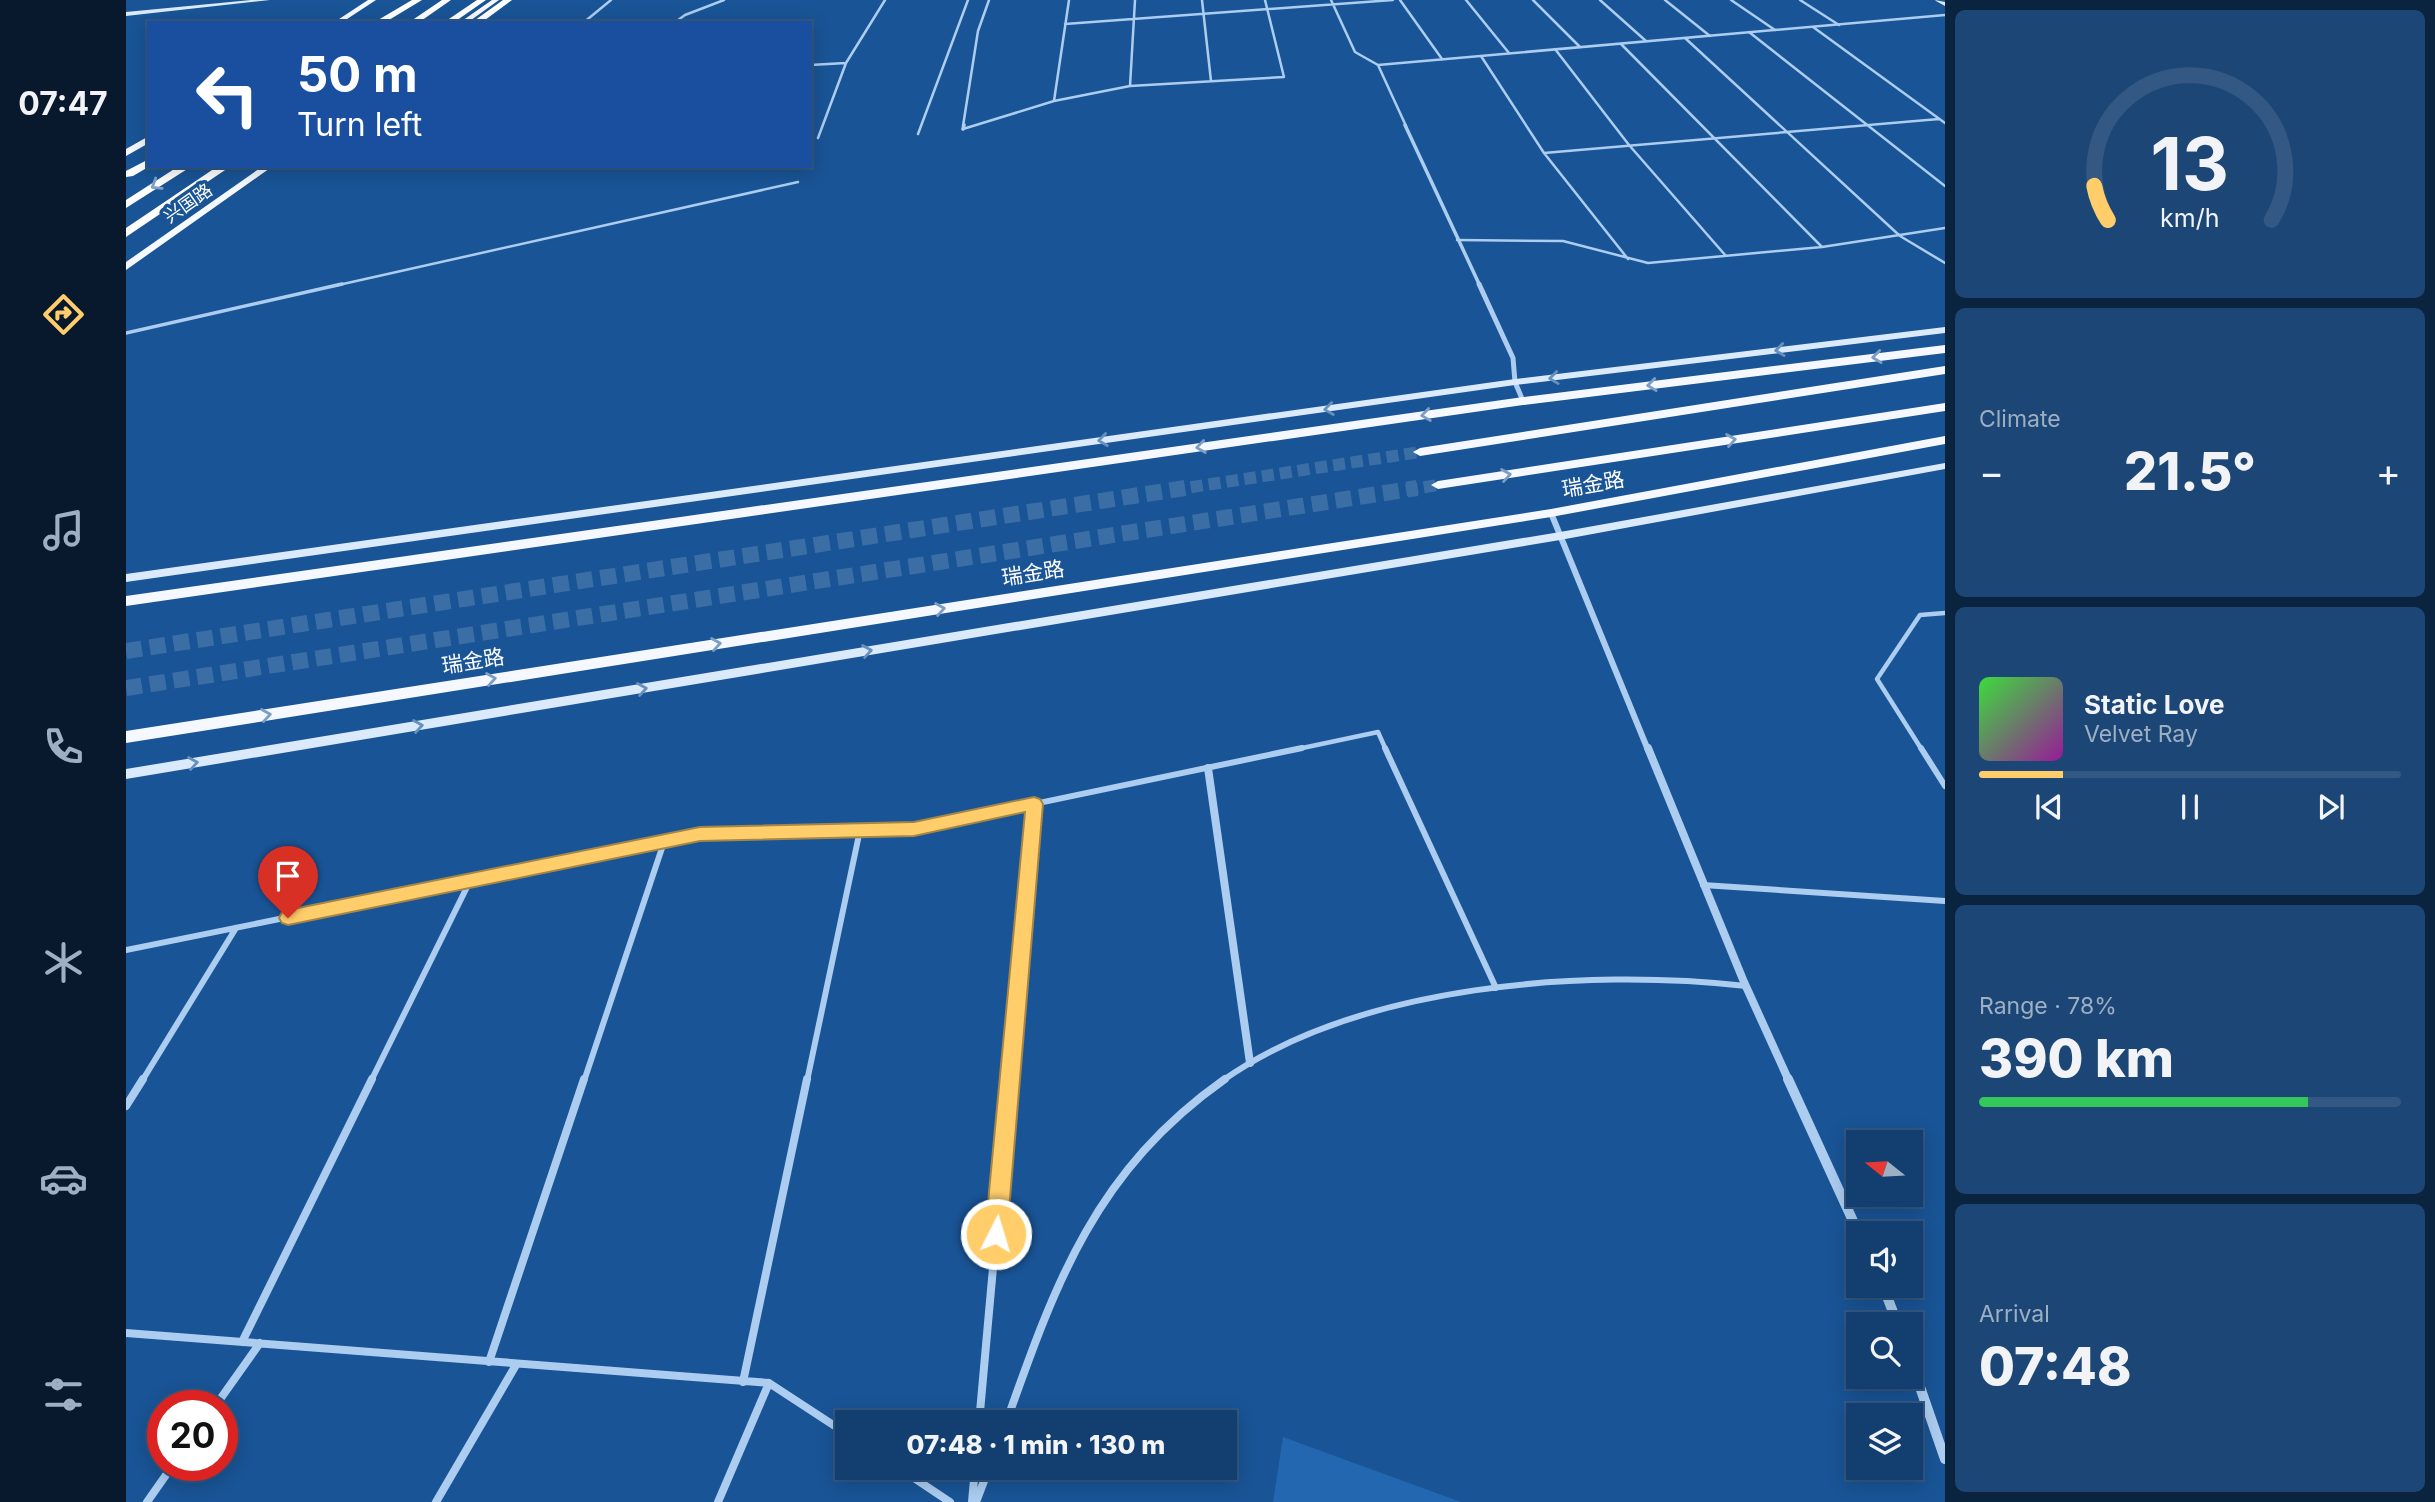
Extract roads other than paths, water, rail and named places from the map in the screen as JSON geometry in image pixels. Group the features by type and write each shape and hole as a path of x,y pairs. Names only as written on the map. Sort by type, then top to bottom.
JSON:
{"highway":[{"path":"381,21 418,0"},
{"path":"415,21 447,0"},
{"path":"450,21 482,0"},
{"path":"478,21 508,0"},
{"path":"127,175 147,163"},
{"path":"126,205 184,168"},
{"path":"126,233 223,168"}],"main road":[{"path":"339,21 373,0"},
{"path":"465,21 496,0"},
{"path":"126,153 147,140"},
{"path":"138,245 249,168"},
{"name":"兴国路","path":"126,267 266,168"},
{"path":"126,601 1523,401 1945,349"},
{"path":"1420,452 1945,370"},
{"path":"1438,485 1945,407"},
{"name":"瑞金路","path":"126,737 1551,513 1945,440"}],"street":[{"path":"126,9 213,0"},
{"path":"126,14 267,0"},
{"path":"963,129 978,31 989,0"},
{"path":"1938,0 1945,4"},
{"path":"1523,401 1515,383 1513,358 1378,65 1945,15"},
{"path":"126,578 1515,383 1945,330"},
{"path":"126,774 1560,536 1945,466"},
{"path":"1551,513 1746,986 1853,1221"},
{"path":"1208,768 1250,1063"},
{"path":"1920,1389 1945,1459"}],"lane":[{"path":"585,21 611,0"},
{"path":"677,21 685,15 724,0"},
{"path":"818,138 846,62 885,0"},
{"path":"918,134 968,0"},
{"path":"1054,101 1069,0"},
{"path":"1129,86 1136,0"},
{"path":"1202,0 1211,81"},
{"path":"963,129 1054,101 1129,86 1284,78 1265,0"},
{"path":"1331,0 1355,52 1378,65"},
{"path":"1065,24 1394,0"},
{"path":"1400,0 1442,59"},
{"path":"1466,0 1509,53"},
{"path":"1533,0 1580,47"},
{"path":"1600,0 1646,41"},
{"path":"1665,0 1710,36"},
{"path":"1731,0 1775,30"},
{"path":"1800,0 1839,25"},
{"path":"1813,27 1945,123"},
{"path":"1749,32 1945,186"},
{"path":"1685,38 1900,236 1945,263"},
{"path":"1621,44 1822,247"},
{"path":"1555,49 1629,145 1726,256"},
{"path":"1481,56 1544,153 1628,259"},
{"path":"812,65 846,62"},
{"path":"1544,153 1939,119"},
{"path":"126,333 797,182"},
{"path":"1457,240 1563,241 1648,263 1822,247 1945,228"},
{"path":"1945,613 1920,615 1877,679 1945,786"},
{"path":"126,950 700,834 914,829 1378,732 1496,988"},
{"path":"980,1410 1034,804"},
{"path":"743,1382 860,830"},
{"path":"489,1362 664,842"},
{"path":"242,1342 470,881"},
{"path":"1703,885 1945,901"},
{"path":"126,1106 236,928"},
{"path":"1011,1410 1043,1321 1075,1250 1112,1190 1164,1130 1200,1096 1250,1063 1304,1038 1374,1013 1496,988 1602,978 1689,979 1746,986"},
{"path":"126,1333 769,1383 835,1426"},
{"path":"227,1390 260,1343"},
{"path":"436,1502 516,1365"},
{"path":"718,1502 769,1383"},
{"path":"917,1480 950,1502"},
{"path":"974,1502 975,1480"},
{"path":"974,1502 984,1480"},
{"path":"146,1502 161,1481"}],"tunnel":[{"path":"1173,490 1420,452"},
{"path":"1406,490 1438,485"},
{"path":"126,651 1185,488"},
{"path":"126,688 1417,488"}]}
